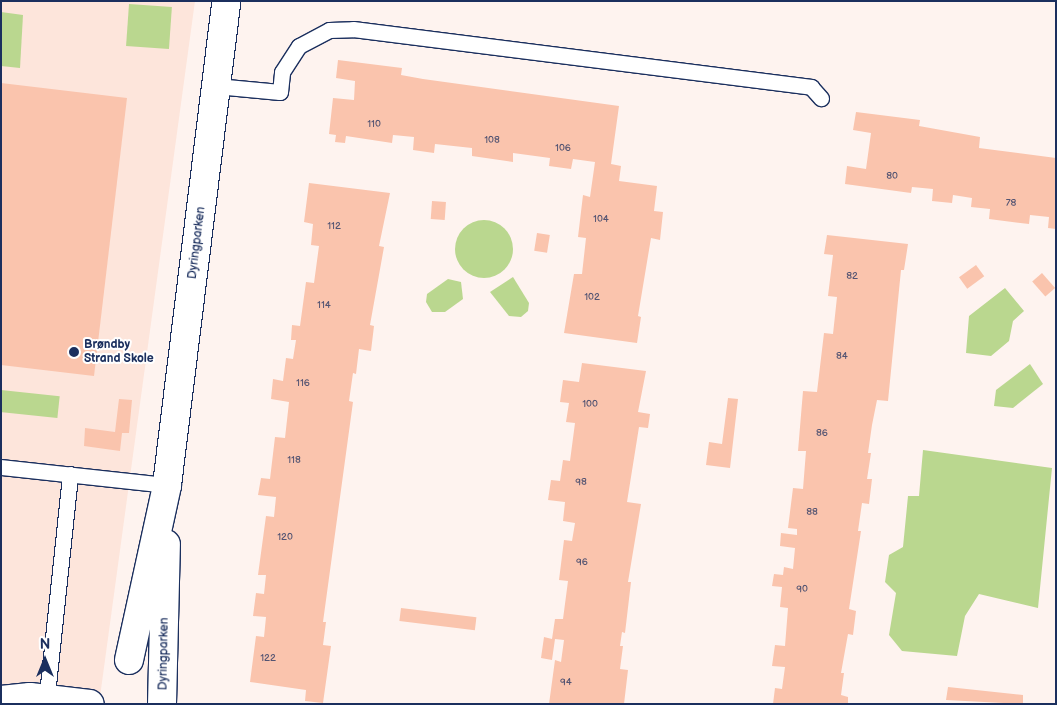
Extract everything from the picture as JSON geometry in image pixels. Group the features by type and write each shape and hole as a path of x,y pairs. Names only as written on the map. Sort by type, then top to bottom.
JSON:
{"street":[{"name":"Dyringparken","path":"129,660 167,485 226,1"},
{"name":"Dyringparken","path":"162,704 167,485"},
{"path":"1,700 90,704"}],"lane":[{"path":"216,86 280,92 282,72 299,46 329,30 353,29 812,87 821,98"},
{"path":"1,467 167,485"},
{"path":"46,701 70,474"}],"shaded area":[{"name":"Brøndby Strand Skole","path":"1,1 195,1 99,704 1,704"}],"green space":[{"path":"129,4 172,7 169,49 126,46"},
{"path":"1,12 23,15 20,68 1,66"},
{"path":"478,220 490,220 505,228 513,243 513,255 505,270 490,278 478,278 463,270 455,255 455,243 463,228"},
{"path":"513,277 529,303 528,311 521,317 509,316 490,292"},
{"path":"448,279 461,282 463,299 445,312 432,312 426,302 427,294"},
{"path":"1005,288 1024,311 1013,321 1009,341 991,356 966,353 969,316"},
{"path":"1030,364 1043,384 1013,408 994,406 996,390"},
{"path":"1,390 60,396 57,418 1,412"},
{"path":"923,450 1052,468 1038,608 979,594 965,616 957,656 902,651 889,635 896,593 885,582 889,555 903,547 908,496 919,496"}],"building":[{"path":"338,60 402,68 401,75 423,79 619,106 611,164 621,166 619,181 657,186 654,211 663,212 660,240 651,238 638,316 641,317 637,343 564,333 574,274 582,274 586,238 578,237 583,195 590,197 595,162 573,159 571,169 549,166 550,158 513,153 513,162 472,156 472,148 435,144 434,153 413,150 414,137 393,135 392,143 346,136 345,143 335,142 336,135 329,134 333,98 354,100 355,81 336,78"},
{"path":"1,83 127,98 94,376 1,365"},
{"path":"856,112 920,120 919,126 980,137 979,148 1056,158 1056,229 1048,228 1049,217 1030,215 1029,224 989,219 990,209 971,207 972,198 953,195 952,203 932,201 933,189 912,187 911,193 845,184 847,166 866,169 871,133 853,130"},
{"path":"309,183 390,193 379,246 384,247 370,325 374,326 371,351 359,349 356,374 353,373 349,401 353,402 323,622 326,622 323,645 331,646 323,703 305,701 306,690 250,682 256,636 264,637 266,617 253,616 256,593 264,594 266,575 258,575 266,516 274,517 276,497 258,495 261,478 270,479 275,437 285,438 289,402 271,399 273,379 283,381 286,358 293,359 296,340 291,340 292,325 300,326 306,282 314,283 319,246 311,245 313,224 304,222"},
{"path":"432,201 446,202 445,220 431,219"},
{"path":"537,233 550,235 547,253 534,251"},
{"path":"827,235 908,244 904,270 901,270 888,401 877,400 868,453 871,453 867,479 872,479 869,504 862,503 858,531 861,531 849,609 856,611 853,635 848,634 841,673 844,673 841,695 848,697 848,704 773,704 775,688 782,689 785,667 772,666 775,645 785,646 788,608 780,607 782,587 772,586 774,574 783,575 784,567 793,569 795,548 780,546 781,533 797,535 797,529 788,528 793,488 803,489 806,451 798,451 803,391 817,392 824,333 833,334 837,297 828,296 833,255 824,254"},
{"path":"976,265 984,276 967,289 959,277"},
{"path":"1042,273 1055,288 1045,297 1032,282"},
{"path":"582,363 646,371 638,412 650,414 648,428 639,427 627,502 641,504 628,582 631,582 625,633 622,632 620,646 623,646 620,669 628,670 624,704 549,704 555,660 561,662 564,640 555,639 552,660 541,658 544,637 552,639 555,619 563,619 568,581 559,580 564,540 572,541 575,523 563,521 565,502 548,500 551,480 560,481 563,460 570,461 575,423 566,422 569,403 560,402 563,380 579,382"},
{"path":"728,398 738,399 730,468 706,465 709,442 722,444"},
{"path":"119,399 132,400 129,433 122,433 120,451 84,446 85,428 115,432"},
{"path":"401,608 476,617 475,630 399,621"},
{"path":"948,687 1023,695 1023,704 946,700"}],"place":[{"name":"Brøndby Strand Skole","path":"74,352"}]}
